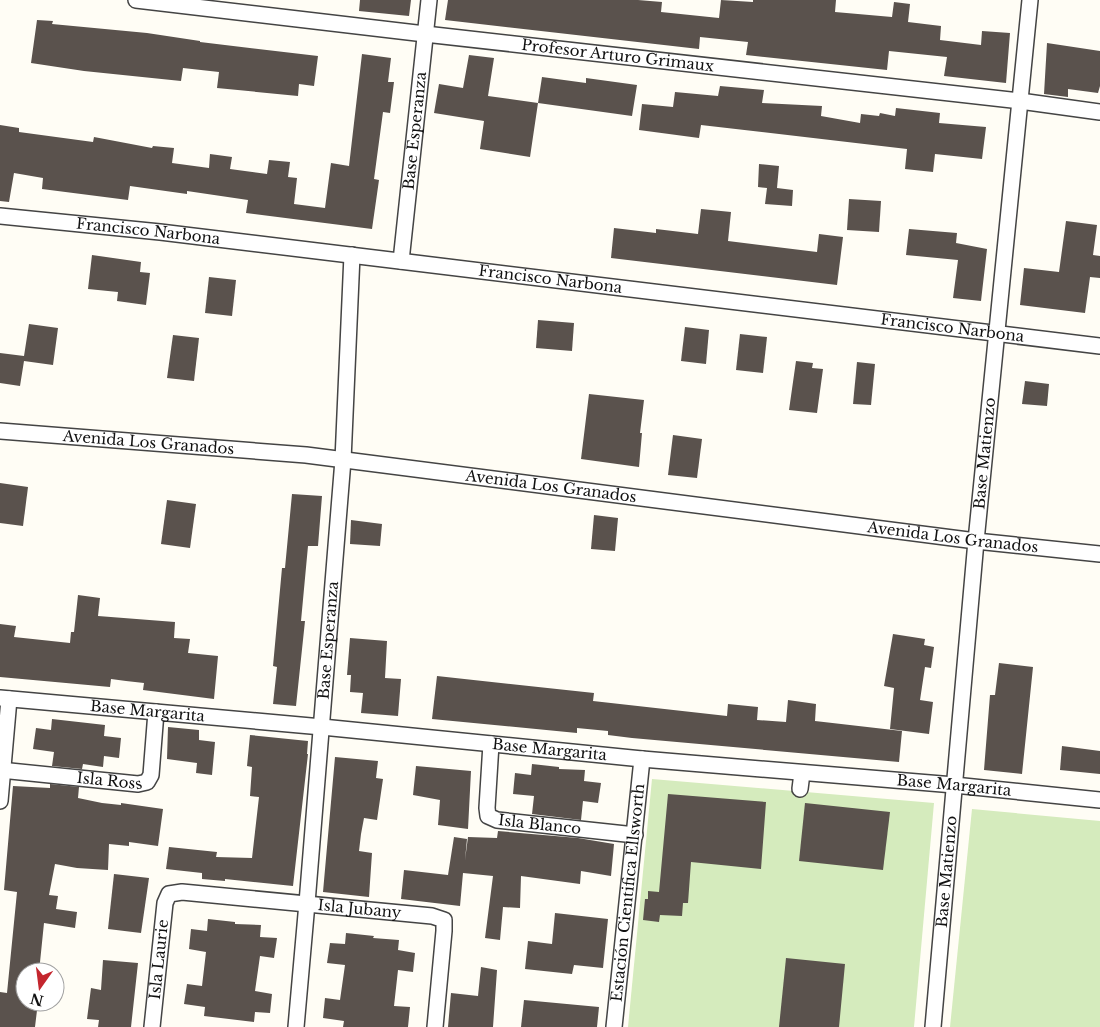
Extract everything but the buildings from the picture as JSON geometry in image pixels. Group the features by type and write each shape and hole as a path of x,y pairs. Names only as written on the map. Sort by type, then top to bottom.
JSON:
{"street":[{"name":"Profesor Arturo Grimaux","path":"136,0 1020,101 1100,112"},
{"name":"Base Esperanza","path":"401,261 429,0"},
{"name":"Base Matienzo","path":"933,1027 976,541 1030,0"},
{"name":"Francisco Narbona","path":"0,216 160,232 1100,346"},
{"name":"Base Esperanza","path":"296,1027 343,460 352,255"},
{"name":"Avenida Los Granados","path":"0,431 343,460 976,541 1100,554"},
{"name":"Base Margarita","path":"4,698 642,759 954,785 1100,800"},
{"path":"0,801 4,698"},
{"name":"Isla Ross","path":"1,770 138,784 147,782 151,775 156,712"},
{"name":"Isla Blanco","path":"491,744 488,816 498,820 635,835"},
{"name":"Estación Cientifica Ellsworth","path":"614,1027 642,759"},
{"path":"800,789 802,773"},
{"name":"Isla Jubany","path":"169,894 182,892 307,903 432,916 444,920 435,1027"},
{"name":"Isla Laurie","path":"152,1027 165,903 169,894"}],"green space":[{"path":"652,779 934,803 914,1027 628,1027"},
{"path":"972,809 1100,821 1100,1027 950,1027"}]}
